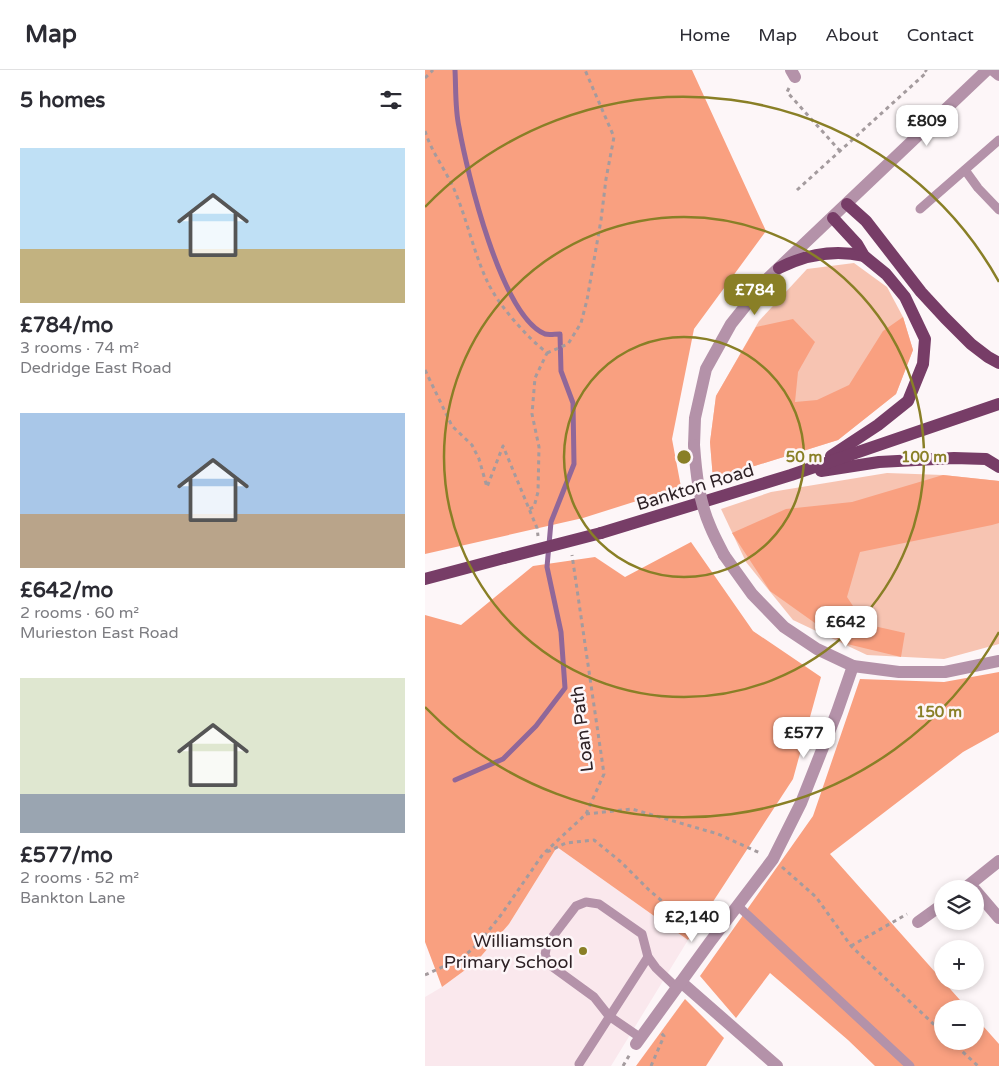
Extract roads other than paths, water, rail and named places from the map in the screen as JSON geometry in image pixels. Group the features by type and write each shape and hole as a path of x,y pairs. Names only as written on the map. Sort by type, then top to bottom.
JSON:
{"main road":[{"path":"847,204 866,221 921,292 945,318 971,344 999,363"},
{"path":"816,466 878,426 908,401 923,364 925,339 905,297 886,274 864,256 857,244 833,218"},
{"path":"779,268 802,258 825,253 845,253 864,256"},
{"name":"Bankton Road","path":"425,579 601,534 791,475 999,404"},
{"path":"791,475 879,462 954,458 987,459 999,467"}],"street":[{"path":"987,70 767,279 731,324 706,369 695,418 694,445 696,475 709,525 724,555 752,594 784,627 817,649 853,666 899,672 945,672 999,660"},
{"path":"993,70 999,75"},
{"path":"639,1041 710,942 773,859 801,804 853,666"},
{"path":"979,880 999,861"},
{"path":"984,902 999,918"},
{"path":"918,922 934,910"},
{"path":"679,985 777,1066"}],"lane":[{"path":"920,209 999,140"},
{"path":"965,170 978,188 999,210"},
{"path":"639,1041 609,1016 594,997 550,965 545,955 547,944 576,906 586,902 599,904 642,934 648,957 656,968 679,985"},
{"path":"738,906 910,1066"},
{"path":"579,1064 648,957"}],"waterway":[{"path":"455,70 457,113 463,148 478,208 501,272 514,300 529,322 545,334 560,334 561,371 573,403 574,464 551,522 547,567 561,632 565,688 536,726 503,759 455,780"}],"place":[{"name":"Williamston Primary School","path":"583,951"}]}
